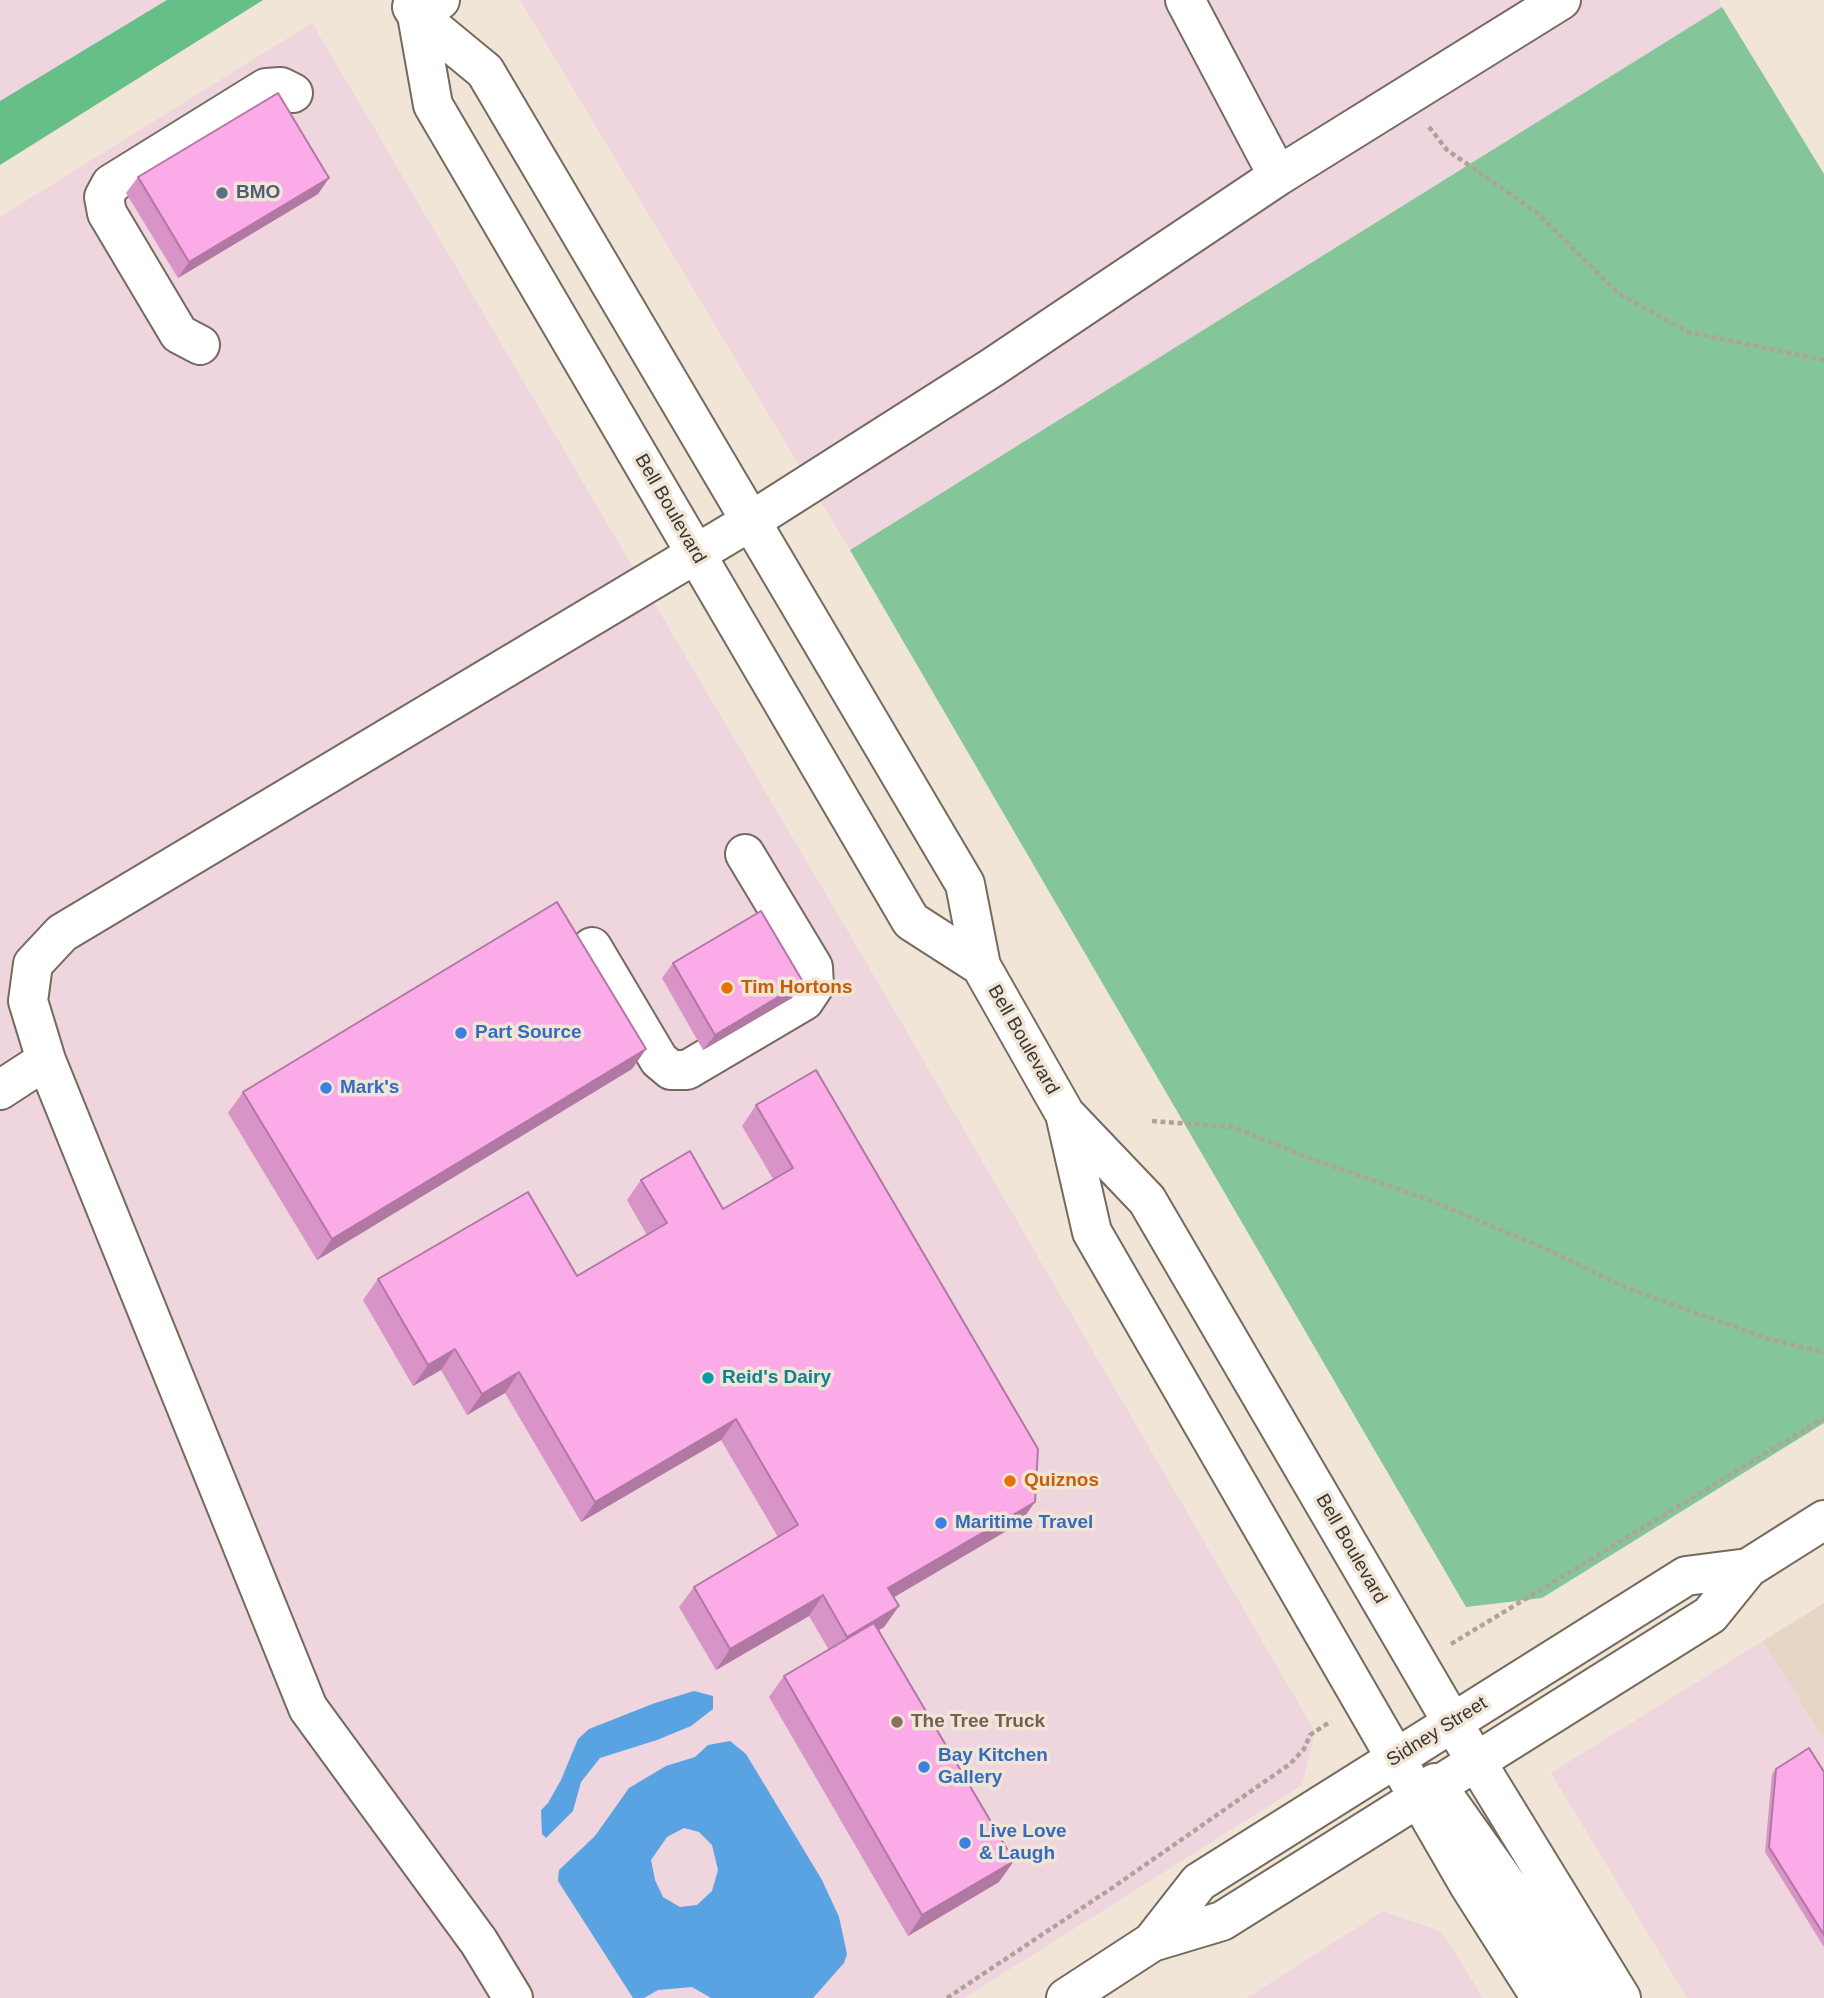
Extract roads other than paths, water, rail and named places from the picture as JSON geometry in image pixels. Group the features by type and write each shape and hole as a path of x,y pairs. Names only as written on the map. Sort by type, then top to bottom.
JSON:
{"main road":[{"path":"1185,0 1278,176"},
{"path":"513,1998 479,1942 308,1708 46,1060 28,1001 33,964 62,933 751,521 993,367 1278,176 1560,0"},
{"name":"Bell Boulevard","path":"422,5 485,71 965,884 981,966 1065,1114 1146,1200 1452,1723 1621,1998"},
{"name":"Bell Boulevard","path":"422,5 433,105 911,920 981,966"},
{"path":"200,345 179,334 107,213 104,197 111,184 267,88 281,87 293,93"},
{"path":"592,947 659,1060 671,1070 687,1070 804,1001 814,986 813,967 745,854"},
{"path":"0,1090 46,1060"},
{"name":"Bell Boulevard","path":"1065,1114 1092,1232 1395,1758 1428,1792 1502,1939 1541,1998"},
{"name":"Sidney Street","path":"1066,1998 1152,1942 1222,1921 1710,1615 1748,1568 1824,1520"},
{"name":"Sidney Street","path":"1152,1942 1199,1882 1395,1758 1686,1576 1748,1568"},
{"path":"1428,1792 1510,1889 1580,1998"}],"water":[{"path":"694,1691 713,1696 713,1709 691,1726 600,1758 581,1782 573,1811 546,1838 542,1834 541,1810 561,1780 578,1739 589,1729"},
{"path":"730,1741 746,1754 822,1880 839,1917 847,1954 844,1963 813,1998 711,1998 692,1987 658,1990 644,1998 633,1998 558,1881 559,1870 595,1836 629,1788 666,1766 695,1757 708,1745","holes":["684,1828 699,1832 712,1845 718,1870 712,1891 697,1905 680,1907 663,1897 655,1880 651,1860 667,1837"]}],"place":[{"name":"BMO","path":"222,193"},
{"name":"Tim Hortons","path":"727,988"},
{"name":"Part Source","path":"461,1033"},
{"name":"Mark's","path":"326,1088"},
{"name":"Reid's Dairy","path":"708,1378"},
{"name":"Quiznos","path":"1010,1481"},
{"name":"Maritime Travel","path":"941,1523"},
{"name":"The Tree Truck","path":"897,1722"},
{"name":"Bay Kitchen Gallery","path":"924,1767"},
{"name":"Live Love & Laugh","path":"965,1843"}]}
